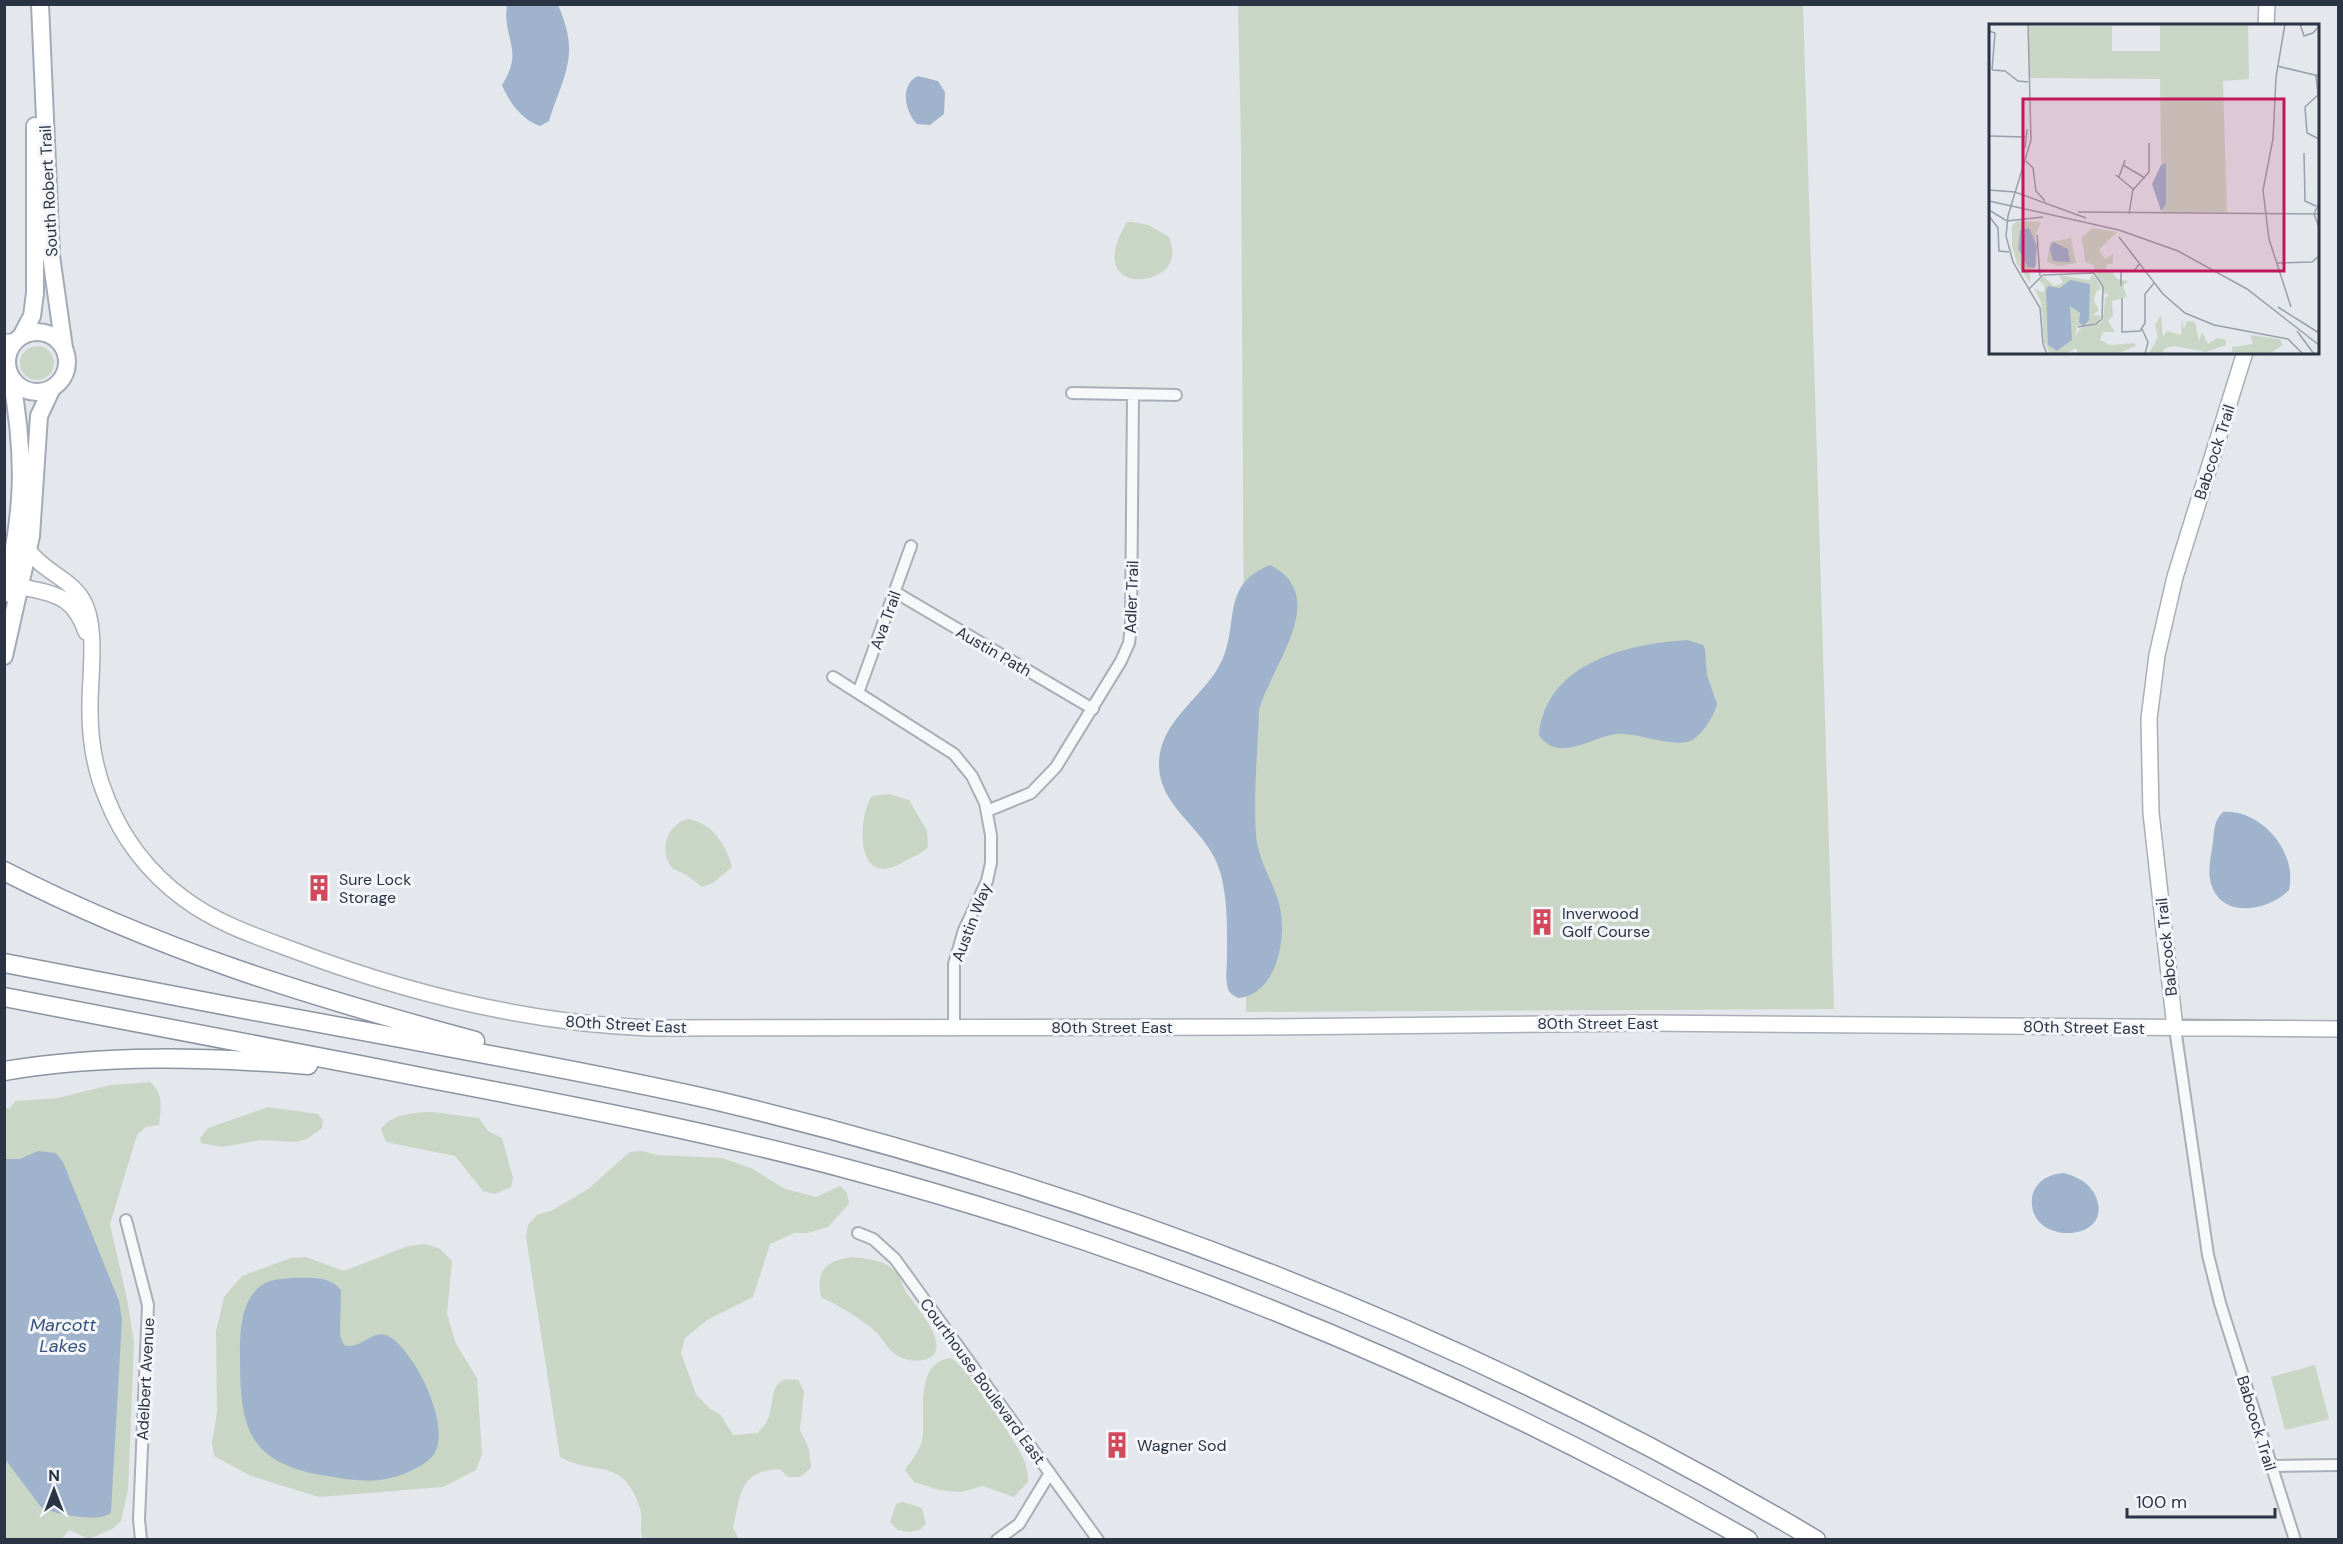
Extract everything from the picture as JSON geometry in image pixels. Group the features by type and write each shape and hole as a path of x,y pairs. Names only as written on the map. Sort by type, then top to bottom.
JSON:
{"highway":[{"path":"4,871 149,938 252,977 350,1007 613,1078"},
{"path":"4,963 613,1078 719,1102 917,1153 1084,1205 1221,1254 1367,1313 1541,1392 1672,1458 1816,1539"},
{"path":"4,997 718,1136 922,1190 1063,1233 1182,1276 1370,1351 1467,1394 1632,1475 1748,1539"},
{"path":"4,1071 105,1059 246,1060 360,1070 598,1111"}],"main road":[{"name":"South Robert Trail","path":"40,4 53,286 64,348"},
{"name":"South Robert Trail","path":"11,338 32,315 35,293 35,66 40,34"},
{"path":"4,594 19,520 22,456 8,378 7,359 11,338 41,332 58,340 67,357 64,375 52,388 38,424 35,503 29,551 4,656"},
{"path":"8,378 33,392 52,388"}],"street":[{"path":"2266,24 2267,4"},
{"name":"Babcock Trail","path":"2244,354 2175,577 2157,655 2149,719 2151,813 2175,1028 2208,1255 2295,1539"},
{"path":"1072,393 1176,395"},
{"name":"Adler Trail","path":"987,811 1018,801 1046,780 1093,709 1126,650 1130,634 1133,394"},
{"name":"Ava Trail","path":"858,693 911,546"},
{"name":"80th Street East","path":"29,551 40,564 68,584 82,599 91,624 92,745 100,782 115,818 136,851 166,885 184,899 226,924 337,967 412,991 478,1007 548,1019 650,1028 1640,1023 2338,1029"},
{"path":"12,562 15,578 22,586"},
{"name":"80th Street East","path":"22,586 57,595 71,604 82,621 91,652"},
{"name":"Austin Path","path":"895,592 1093,709"},
{"name":"Austin Way","path":"832,677 954,754 972,776 987,811 991,835 991,864 987,881 964,930 954,964 954,1028"},
{"name":"Adelbert Avenue","path":"126,1220 148,1305 139,1519 141,1539"},
{"name":"Courthouse Boulevard East","path":"858,1233 873,1239 895,1259 1098,1539"},
{"path":"2271,1466 2338,1465"},
{"path":"997,1539 1020,1524 1050,1473"}],"green space":[{"path":"1238,5 1803,5 1834,1009 1246,1012 1241,144"},
{"path":"1127,222 1148,225 1169,237 1171,260 1165,270 1154,276 1142,279 1130,278 1120,272 1115,262 1116,245"},
{"path":"37,346 49,351 54,363 49,375 37,380 25,375 20,363 25,351"},
{"path":"889,794 909,800 927,831 928,847 898,865 882,869 871,863 866,856 863,823 872,796"},
{"path":"688,819 704,825 717,836 726,850 732,867 713,883 702,887 687,875 673,869 666,855 665,847 670,833 680,822"},
{"name":"Marcott Lakes","path":"150,1082 160,1096 159,1125 146,1127 137,1135 110,1224 128,1304 134,1343 128,1490 121,1521 112,1529 89,1539 69,1530 62,1539 5,1540 5,1109 10,1108 15,1101 58,1098 111,1085"},
{"path":"268,1107 318,1114 323,1120 322,1128 307,1139 295,1142 261,1140 222,1147 201,1143 200,1138 208,1128"},
{"path":"432,1112 479,1118 488,1131 502,1138 513,1178 511,1187 495,1194 483,1191 455,1156 386,1142 381,1129 391,1120 404,1115"},
{"path":"642,1151 657,1155 722,1158 753,1169 785,1189 816,1197 840,1186 847,1193 849,1204 828,1227 808,1233 794,1233 770,1244 753,1297 707,1320 685,1338 681,1353 696,1394 710,1409 720,1414 733,1435 758,1433 767,1421 774,1392 781,1381 798,1380 804,1391 800,1430 809,1449 811,1468 800,1477 788,1477 780,1469 756,1474 749,1480 741,1495 733,1528 739,1539 643,1539 640,1508 626,1481 608,1470 573,1463 560,1457 526,1237 528,1225 537,1215 553,1210 588,1189 630,1152"},
{"path":"426,1244 440,1249 452,1261 447,1314 456,1344 477,1378 482,1454 476,1470 443,1487 319,1497 251,1476 214,1456 212,1443 217,1412 216,1331 224,1297 242,1276 291,1258 306,1257 344,1271 408,1246"},
{"path":"851,1257 882,1262 900,1277 905,1290 930,1326 934,1336 936,1346 934,1353 927,1359 910,1360 893,1353 878,1334 865,1323 821,1297 820,1280 824,1268 835,1261"},
{"path":"950,1358 957,1362 977,1387 1024,1460 1028,1482 1014,1497 983,1486 961,1492 939,1490 914,1482 905,1470 922,1441 924,1393 930,1370 938,1362"},
{"path":"2315,1365 2329,1419 2285,1430 2271,1377"},
{"path":"903,1502 922,1508 926,1524 919,1530 909,1532 898,1530 890,1522 896,1504"}],"water":[{"path":"507,5 558,5 565,22 569,51 565,76 549,121 540,126 517,110 502,85 512,62 506,17"},
{"path":"918,76 938,81 945,92 944,114 930,125 917,124 907,106 908,86"},
{"path":"1270,565 1288,578 1296,595 1297,613 1292,633 1259,710 1256,772 1257,844 1278,900 1282,929 1281,945 1271,974 1263,986 1252,994 1238,998 1230,992 1227,985 1227,916 1221,875 1207,845 1167,794 1161,779 1159,763 1161,748 1173,723 1218,668 1225,653 1233,610 1243,584 1254,574"},
{"path":"1687,640 1703,645 1705,649 1707,675 1717,704 1707,725 1690,741 1673,743 1634,735 1616,734 1575,746 1556,748 1539,735 1545,710 1557,690 1573,674 1616,653 1640,646"},
{"path":"2223,812 2237,813 2251,818 2263,825 2274,836 2288,861 2290,876 2289,890 2281,897 2249,908 2228,905 2219,898 2211,883 2210,866 2215,826"},
{"name":"Marcott Lakes","path":"38,1151 56,1153 63,1162 119,1301 122,1319 111,1512 106,1516 88,1518 66,1515 41,1507 5,1459 5,1159 20,1159"},
{"path":"2064,1173 2087,1184 2096,1197 2099,1212 2094,1223 2084,1230 2072,1233 2058,1232 2046,1227 2036,1218 2032,1205 2033,1192 2040,1182"},
{"path":"291,1278 324,1280 331,1282 341,1290 340,1336 344,1345 356,1345 372,1336 384,1334 400,1345 410,1358 428,1391 438,1426 438,1442 434,1454 425,1463 405,1473 379,1480 364,1481 327,1476 279,1462 264,1451 253,1438 242,1402 240,1337 242,1319 257,1289 272,1280"}],"place":[{"name":"Sure Lock Storage","path":"319,888"},
{"name":"Inverwood Golf Course","path":"1542,922"},
{"name":"Wagner Sod","path":"1117,1445"}]}
